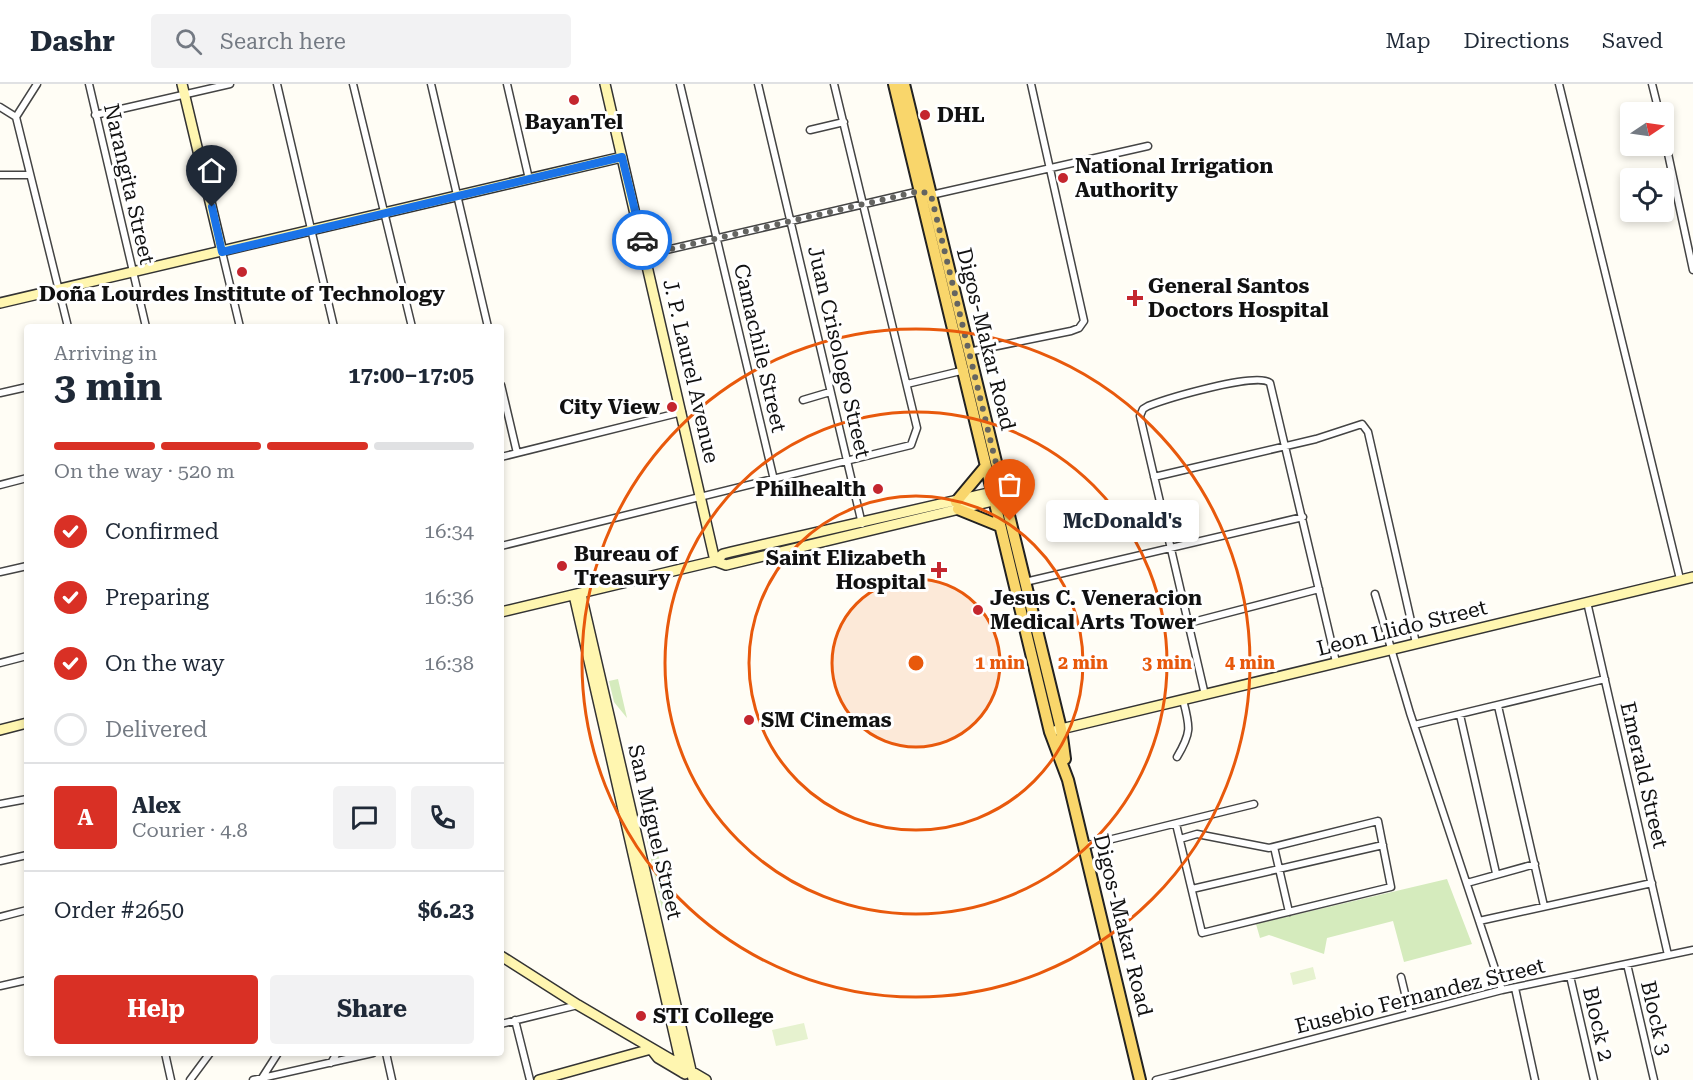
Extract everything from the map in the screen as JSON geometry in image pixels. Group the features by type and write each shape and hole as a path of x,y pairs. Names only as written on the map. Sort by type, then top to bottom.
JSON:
{"main road":[{"name":"Digos-Makar Road","path":"894,84 926,193"},
{"name":"Digos-Makar Road","path":"904,84 926,193 968,370 999,495 1025,582 1055,730"},
{"name":"Digos-Makar Road","path":"968,370 986,466 999,495 1000,526 1068,780 1140,1080"},
{"path":"986,466 957,506 1000,526"}],"street":[{"path":"37,84 16,117 67,324"},
{"name":"Narangita Street","path":"89,84 145,324"},
{"path":"182,84 239,324"},
{"path":"95,115 230,84"},
{"path":"277,84 333,324"},
{"path":"353,84 411,324"},
{"path":"431,84 487,324"},
{"path":"507,84 529,179"},
{"name":"J. P. Laurel Avenue","path":"605,84 715,561"},
{"name":"Camachile Street","path":"680,84 774,480"},
{"name":"Juan Crisologo Street","path":"758,84 863,528"},
{"path":"504,545 911,445 917,434 907,384 834,84"},
{"path":"964,353 1071,330 1079,327 1084,321 1031,84"},
{"path":"1559,84 1680,579"},
{"path":"1652,84 1656,102"},
{"path":"0,107 16,117"},
{"path":"810,130 843,122"},
{"path":"645,255 863,205 1148,147"},
{"path":"1669,156 1690,242 1693,270"},
{"path":"0,303 622,157"},
{"path":"0,176 29,175"},
{"path":"907,384 968,370"},
{"path":"1205,695 1141,422 1141,412 1158,403 1198,391 1260,379 1267,380 1272,389 1336,663"},
{"path":"0,393 24,388"},
{"path":"803,400 830,392"},
{"path":"504,398 517,453"},
{"path":"504,456 682,412"},
{"path":"1154,477 1285,446 1356,426 1365,427 1386,506 1416,643"},
{"path":"0,484 24,479"},
{"path":"504,611 715,561 726,565 863,528 999,495"},
{"path":"1025,582 1171,546 1303,517"},
{"path":"0,572 24,567"},
{"name":"Leon Llido Street","path":"1055,730 1693,577"},
{"path":"1189,623 1319,589"},
{"path":"1375,594 1414,724 1502,990"},
{"name":"San Miguel Street","path":"577,595 688,1073"},
{"name":"Emerald Street","path":"1587,603 1668,955"},
{"path":"0,663 24,657"},
{"path":"1414,724 1605,679"},
{"path":"1177,757 1189,737 1190,726 1183,700"},
{"path":"1498,706 1544,906"},
{"path":"1460,715 1496,873"},
{"path":"0,730 24,724"},
{"path":"0,804 24,800"},
{"path":"1084,846 1254,804"},
{"path":"1194,819 1197,834"},
{"path":"1176,824 1202,933 1391,887 1378,821 1274,847 1197,834 1180,839"},
{"path":"1192,889 1383,845"},
{"path":"1274,847 1289,912"},
{"path":"0,861 24,856"},
{"path":"1467,883 1496,873 1535,864"},
{"path":"1479,921 1652,884"},
{"path":"0,917 24,911"},
{"name":"Eusebio Fernandez Street","path":"1156,1080 1502,990 1693,950"},
{"path":"504,958 651,1049 658,1058 706,1080"},
{"name":"Block 3","path":"1627,964 1654,1080"},
{"name":"Block 2","path":"1570,976 1594,1080"},
{"path":"1401,977 1410,1014"},
{"path":"0,986 24,981"},
{"path":"1515,988 1535,1080"},
{"path":"504,1023 578,1005"},
{"path":"515,1020 530,1080"},
{"path":"539,1080 651,1049"},
{"path":"166,1056 171,1080"},
{"path":"190,1080 208,1056"},
{"path":"262,1078 276,1056"},
{"path":"331,1063 335,1056"},
{"path":"253,1080 360,1056"},
{"path":"387,1056 392,1080"}],"green space":[{"path":"618,679 627,718 614,702 609,681"},
{"path":"645,800 671,907 662,909 642,819"},
{"path":"1447,879 1472,944 1404,962 1393,921 1327,938 1324,954 1269,935 1260,938 1256,924"},
{"path":"1313,967 1316,979 1293,985 1290,973"},
{"path":"804,1023 808,1039 776,1046 772,1030"}],"way so far":[{"path":"642,240 645,255 920,191 931,195 1010,521"}],"place":[{"name":"BayanTel","path":"574,100"},
{"name":"DHL","path":"925,115"},
{"name":"National Irrigation Authority","path":"1063,178"},
{"name":"Doña Lourdes Institute of Technology","path":"242,272"},
{"name":"General Santos Doctors Hospital","path":"1135,298"},
{"name":"City View","path":"672,407"},
{"name":"Philhealth","path":"878,489"},
{"name":"McDonald's","path":"1010,521"},
{"name":"Bureau of Treasury","path":"562,566"},
{"name":"Saint Elizabeth Hospital","path":"939,570"},
{"name":"Jesus C. Veneracion Medical Arts Tower","path":"978,610"},
{"name":"SM Cinemas","path":"749,720"},
{"name":"STI College","path":"641,1016"}],"route":[{"path":"212,207 222,252 622,157 642,240"}]}
